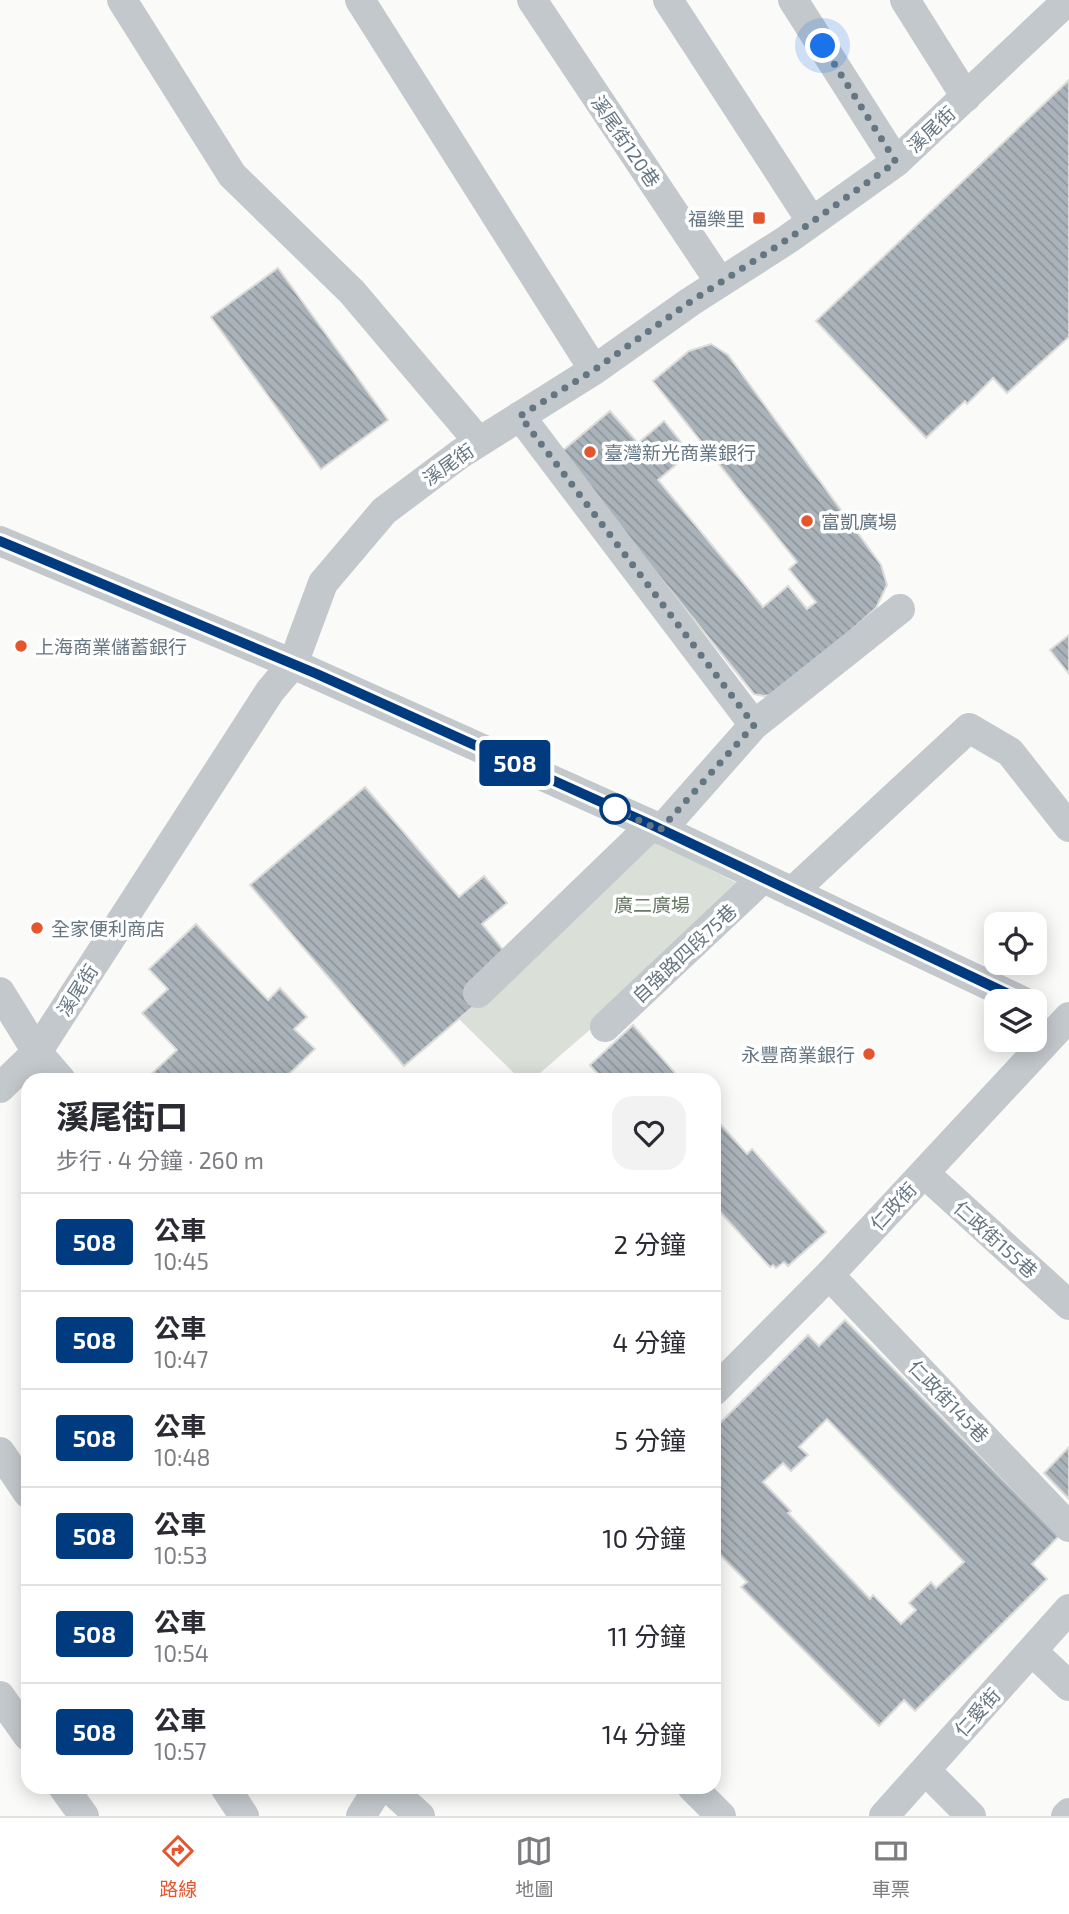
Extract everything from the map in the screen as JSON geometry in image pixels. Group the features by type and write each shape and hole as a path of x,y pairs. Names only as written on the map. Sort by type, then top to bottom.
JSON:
{"street":[{"path":"122,0 232,175 352,292 479,442"},
{"path":"360,0 594,370"},
{"name":"溪尾街120巷","path":"532,0 720,282"},
{"path":"668,0 812,222"},
{"path":"793,0 896,162"},
{"path":"905,0 966,97"},
{"name":"溪尾街","path":"0,1088 37,1052 271,691 293,664 323,583 384,511 479,442 594,370 896,162 1068,0"},
{"path":"520,416 754,725"},
{"path":"0,541 293,664 656,827 998,989"},
{"path":"478,993 656,827 754,725 900,609"},
{"path":"792,892 969,728 1010,752 1069,827"},
{"name":"自強路四段75巷","path":"605,1027 763,878"},
{"path":"0,992 37,1052 55,1073"},
{"path":"1047,1012 1068,1020"},
{"name":"仁政街","path":"721,1384 829,1275 1068,1020"},
{"name":"仁政街155巷","path":"924,1173 1069,1305"},
{"name":"仁政街145巷","path":"829,1275 1069,1527"},
{"path":"0,1452 21,1483"},
{"name":"仁愛街","path":"884,1816 1069,1609"},
{"path":"1031,1651 1069,1686"},
{"path":"0,1696 21,1726"},
{"path":"925,1770 971,1816"},
{"path":"68,1794 83,1816"},
{"path":"230,1794 244,1816"},
{"path":"360,1816 374,1794"},
{"path":"396,1794 420,1816"},
{"path":"699,1794 721,1816"}],"green space":[{"name":"廣二廣場","path":"642,835 751,890 540,1073 514,1073 459,1019"}],"building":[{"path":"1069,80 1069,337 1007,393 993,378 926,438 816,321"},
{"path":"278,268 388,420 321,469 211,317"},
{"name":"富凱廣場","path":"711,344 728,355 881,565 887,585 876,608 781,693 764,696 754,694 560,453 610,411 638,443 664,421 690,453 658,480 763,607 788,586 807,609 816,602 789,569 797,562 653,381 689,351"},
{"path":"1069,635 1069,674 1050,650"},
{"path":"365,787 459,897 484,876 507,903 482,924 518,968 404,1066 250,885"},
{"path":"196,924 268,1000 280,988 307,1017 294,1029 315,1049 290,1073 152,1073 177,1050 142,1013 168,989 149,969"},
{"path":"633,1025 675,1073 597,1073 590,1065"},
{"path":"721,1125 747,1154 752,1149 826,1232 788,1266 784,1262 776,1268 773,1265 770,1267 721,1213"},
{"path":"845,1320 1059,1536 1032,1564 1047,1579 915,1711 904,1700 879,1726 741,1587 747,1582 721,1556 721,1422 808,1335 819,1346","holes":["827,1419 964,1562 936,1588 931,1582 909,1603 916,1610 901,1624 873,1595 870,1599 788,1513 791,1511 763,1482 783,1463 791,1471 808,1455 799,1447"]},
{"path":"1069,1447 1069,1499 1044,1473"}],"bus line":[{"name":"508","path":"0,541 317,674 652,825 998,989"}],"place":[{"name":"福樂里","path":"759,218"},
{"name":"臺灣新光商業銀行","path":"590,452"},
{"name":"富凱廣場","path":"807,521"},
{"name":"上海商業儲蓄銀行","path":"21,646"},
{"name":"全家便利商店","path":"37,928"},
{"name":"永豐商業銀行","path":"869,1054"}],"route":[{"path":"615,809 604,804 660,830 754,725 520,416 594,370 690,302 788,239 896,162 823,46"}]}
